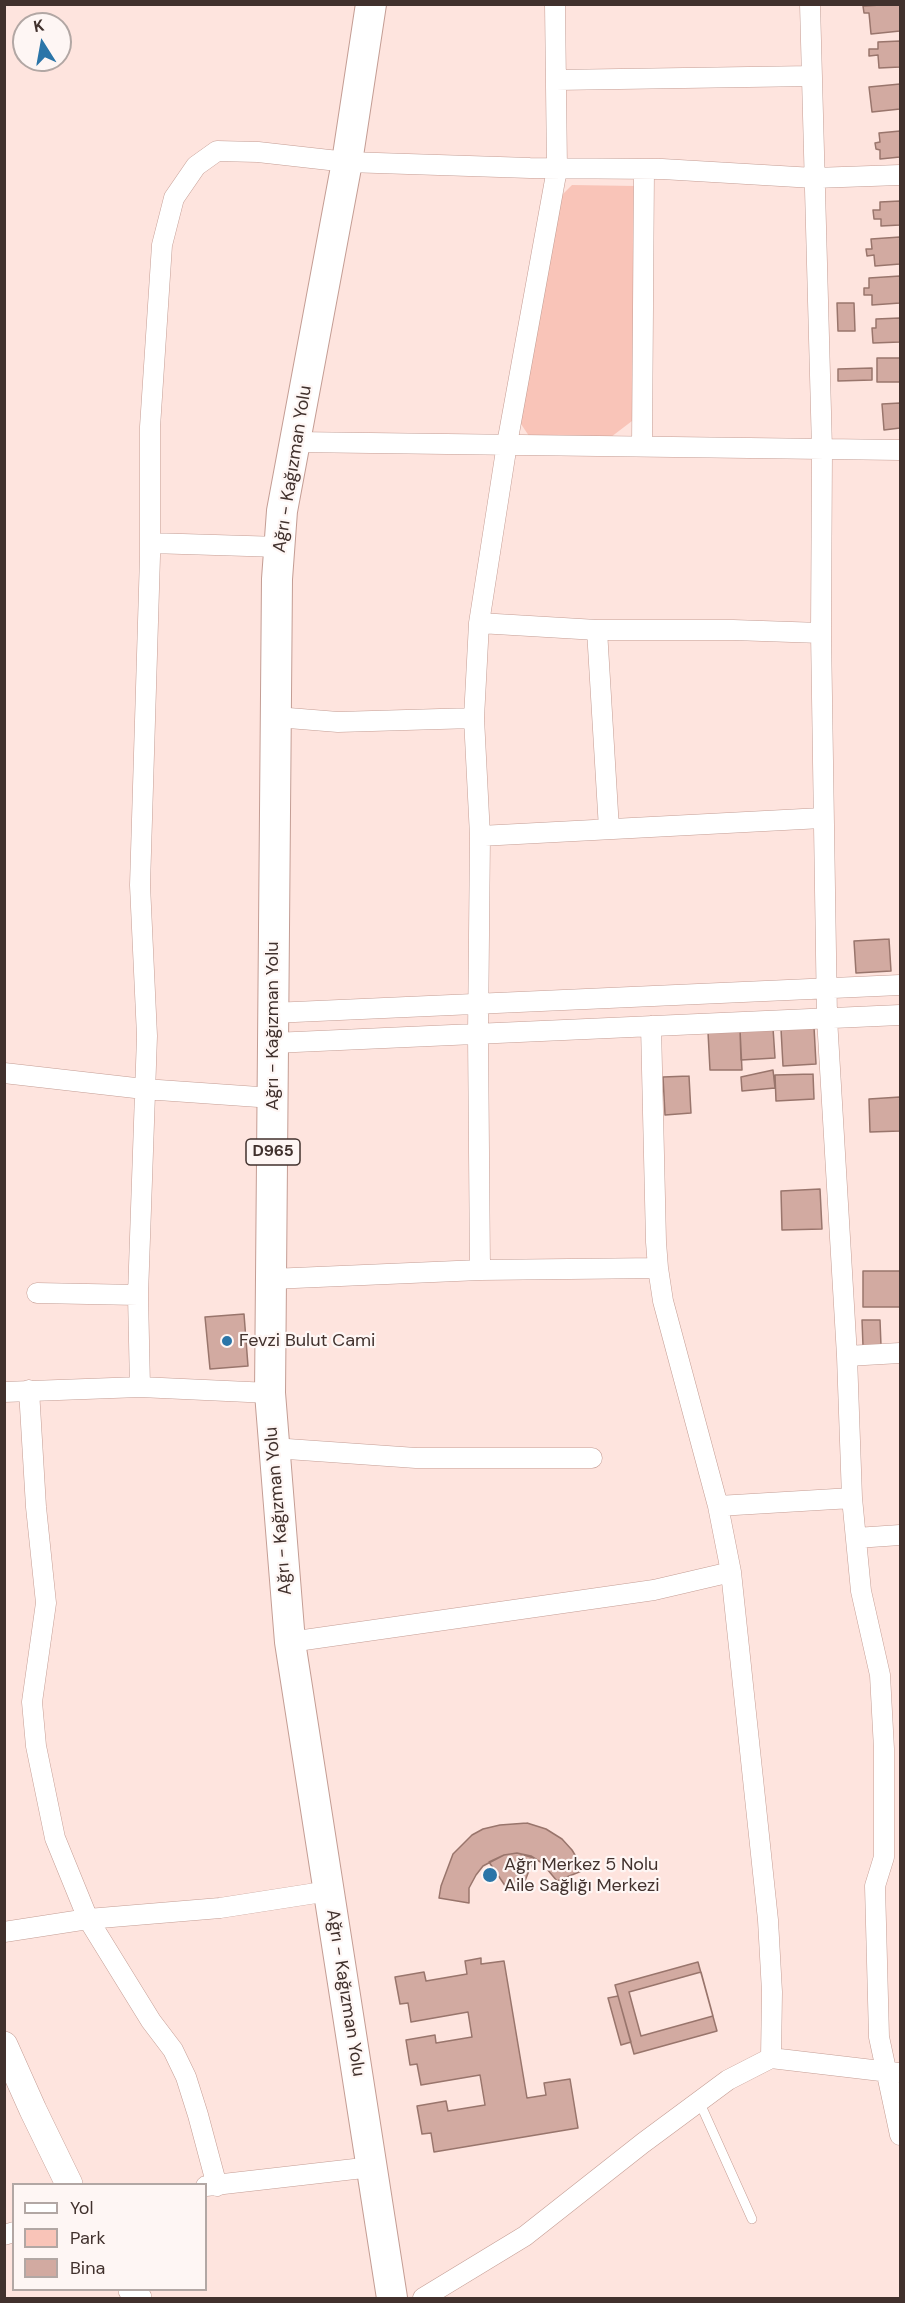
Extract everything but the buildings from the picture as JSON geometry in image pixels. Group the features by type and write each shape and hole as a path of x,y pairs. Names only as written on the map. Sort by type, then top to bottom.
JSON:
{"main road":[{"name":"Ağrı - Kağızman Yolu","path":"372,4 347,162 282,511 277,579 270,1393 290,1642 392,2298"}],"street":[{"path":"480,1270 478,1034 480,836 474,718 479,623 507,444 557,169 555,4"},
{"path":"810,4 822,449 820,633 827,1018 847,1356 852,1498 861,1591 880,1675 892,1856 875,1886 879,2037 894,2073 900,2135"},
{"path":"556,80 812,76"},
{"path":"140,1387 138,1295 147,1036 140,885 150,543 150,427 162,245 174,198 196,166 216,151 258,152 347,162 557,169 644,169 814,178 900,176"},
{"path":"642,446 644,169"},
{"path":"295,442 900,450"},
{"path":"150,543 280,548"},
{"path":"479,623 597,630 733,630 820,633"},
{"path":"597,630 609,829"},
{"path":"276,717 338,722 474,718"},
{"path":"480,836 822,818"},
{"path":"272,1013 900,985"},
{"path":"273,1043 900,1015"},
{"path":"651,1026 658,1268 663,1301 718,1506 731,1572 768,1920 771,2058"},
{"path":"4,1073 144,1089 273,1098"},
{"path":"271,1279 480,1270 658,1268"},
{"path":"37,1293 138,1295"},
{"path":"847,1356 900,1353"},
{"path":"4,1392 140,1387 270,1393"},
{"path":"29,1390 36,1507 46,1603 32,1702 36,1746 55,1838 88,1919 151,2020 173,2050 186,2077 195,2105 211,2186 372,2167"},
{"path":"273,1448 416,1458 592,1458"},
{"path":"718,1506 852,1498"},
{"path":"856,1538 900,1535"},
{"path":"290,1642 654,1590 731,1572"},
{"path":"4,1932 88,1919 220,1908 329,1891"},
{"path":"4,2044 69,2183"},
{"path":"423,2298 525,2236 728,2080 771,2058 894,2073"}],"lane":[{"path":"699,2101 752,2219"}],"green space":[{"path":"572,185 636,186 632,421 611,437 529,436 519,421 557,200"}],"place":[{"name":"Fevzi Bulut Cami","path":"227,1341"},
{"name":"Ağrı Merkez 5 Nolu Aile Sağlığı Merkezi","path":"490,1875"}]}
